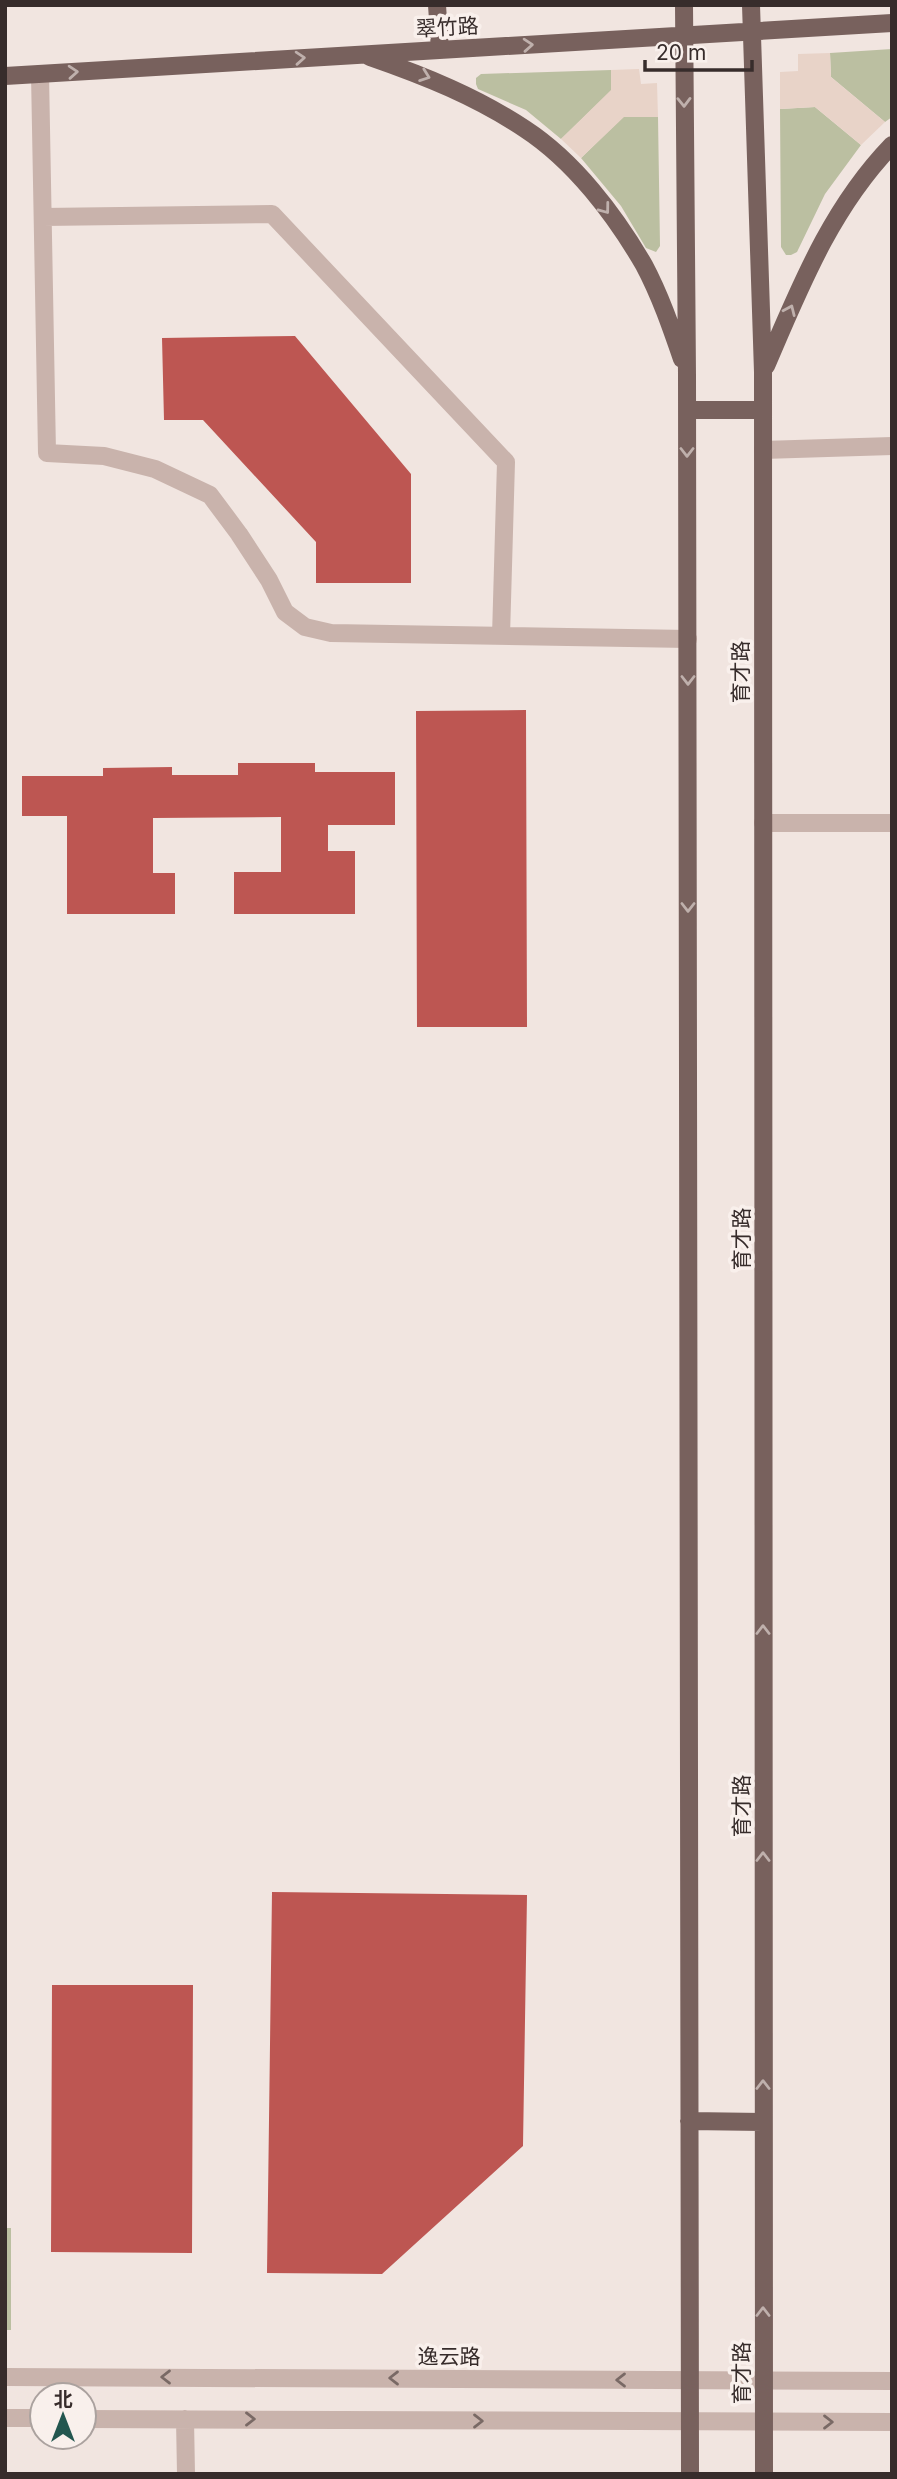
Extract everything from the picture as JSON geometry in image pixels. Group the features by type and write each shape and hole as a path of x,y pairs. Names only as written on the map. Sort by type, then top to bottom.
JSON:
{"main road":[{"path":"438,5 440,50"},
{"path":"684,5 688,639 690,2474"},
{"name":"育才路","path":"751,5 763,372 764,2474"},
{"name":"翠竹路","path":"5,76 892,23"},
{"path":"360,54 431,78 483,103 528,130 562,159 590,189 644,266 668,317 687,374"},
{"path":"763,372 818,248 873,164 892,145"},
{"path":"687,410 763,410"},
{"path":"689,2121 763,2122"}],"street":[{"path":"40,74 47,453 117,459 155,469 209,495 269,580 285,612 304,627 331,633 688,639"},
{"path":"43,217 272,214 506,462 502,636"},
{"path":"763,450 892,446"},
{"path":"763,823 892,823"},
{"name":"逸云路","path":"5,2377 892,2381"},
{"path":"5,2418 28,2418"},
{"path":"98,2419 892,2422"},
{"path":"185,2419 186,2474"}],"green space":[{"path":"892,49 892,117 885,122 831,77 830,53"},
{"path":"611,70 612,90 561,139 526,110 478,89 476,84 476,78 481,74"},
{"path":"815,107 861,145 825,194 797,252 786,255 781,247 780,109"},
{"path":"624,116 658,117 660,246 656,252 646,248 621,206 581,158"},
{"path":"5,2228 11,2228 11,2330 5,2330"}],"shaded area":[{"path":"830,53 831,77 885,122 861,145 815,107 780,109 780,72 798,71 798,54"},
{"path":"639,69 641,84 657,83 658,117 624,117 581,158 561,139 611,90 611,70"}],"building":[{"path":"295,336 411,474 411,583 316,583 316,542 203,420 164,420 162,338"},
{"path":"526,710 527,1027 417,1027 416,711"},
{"path":"238,763 315,763 315,772 395,772 395,825 328,825 328,851 355,851 355,914 234,914 234,872 281,872 281,817 153,818 153,873 175,873 175,914 67,914 67,816 22,816 22,776 103,776 103,768 172,767 172,775 238,775"},
{"path":"272,1892 527,1895 523,2146 382,2274 267,2273"},
{"path":"52,1985 193,1985 192,2253 51,2252"}]}
